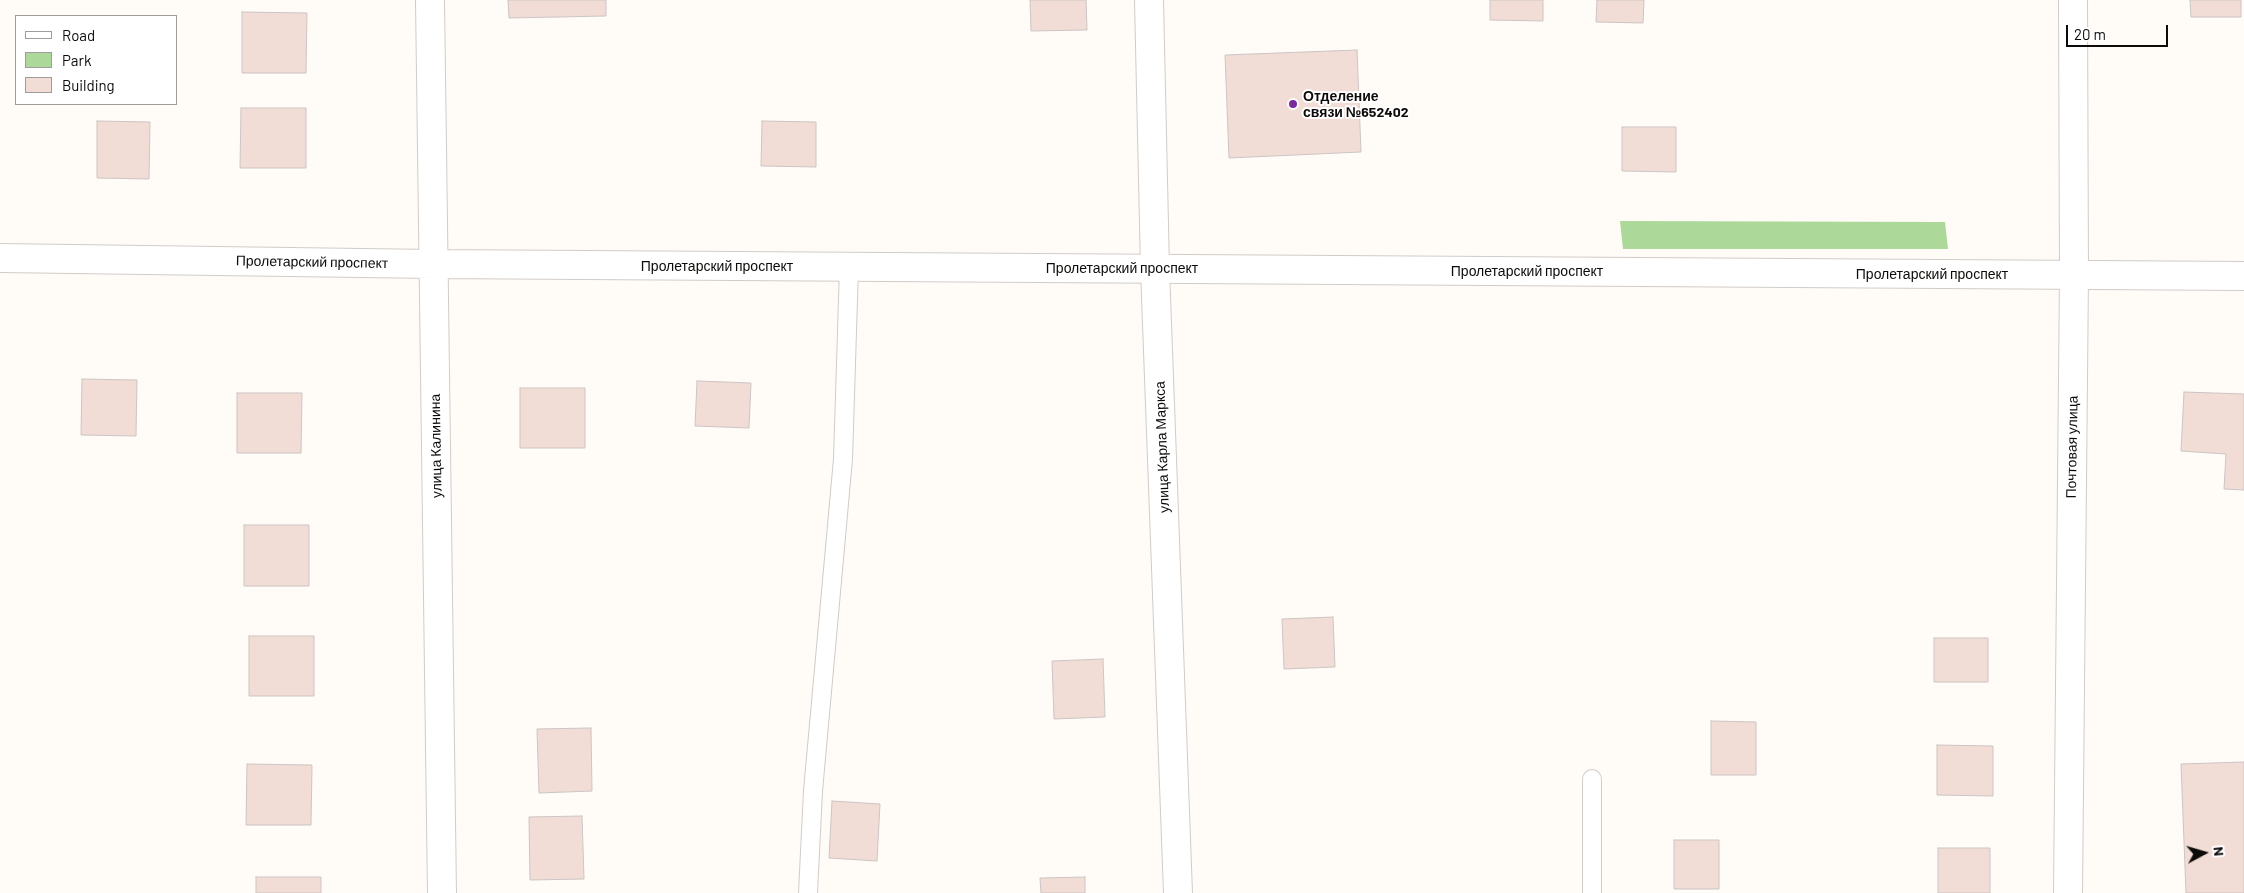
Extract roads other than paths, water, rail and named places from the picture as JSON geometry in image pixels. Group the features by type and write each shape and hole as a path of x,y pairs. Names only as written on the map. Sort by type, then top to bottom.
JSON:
{"street":[{"name":"улица Калинина","path":"430,0 442,893"},
{"name":"улица Карла Маркса","path":"1149,0 1155,269 1178,893"},
{"name":"Почтовая улица","path":"2068,893 2074,275 2073,0"},
{"name":"Пролетарский проспект","path":"0,258 434,264 2244,276"}],"lane":[{"path":"808,893 813,792 843,459 850,266"},
{"path":"1592,779 1592,893"}],"place":[{"name":"Отделение связи №652402","path":"1293,104"}]}
